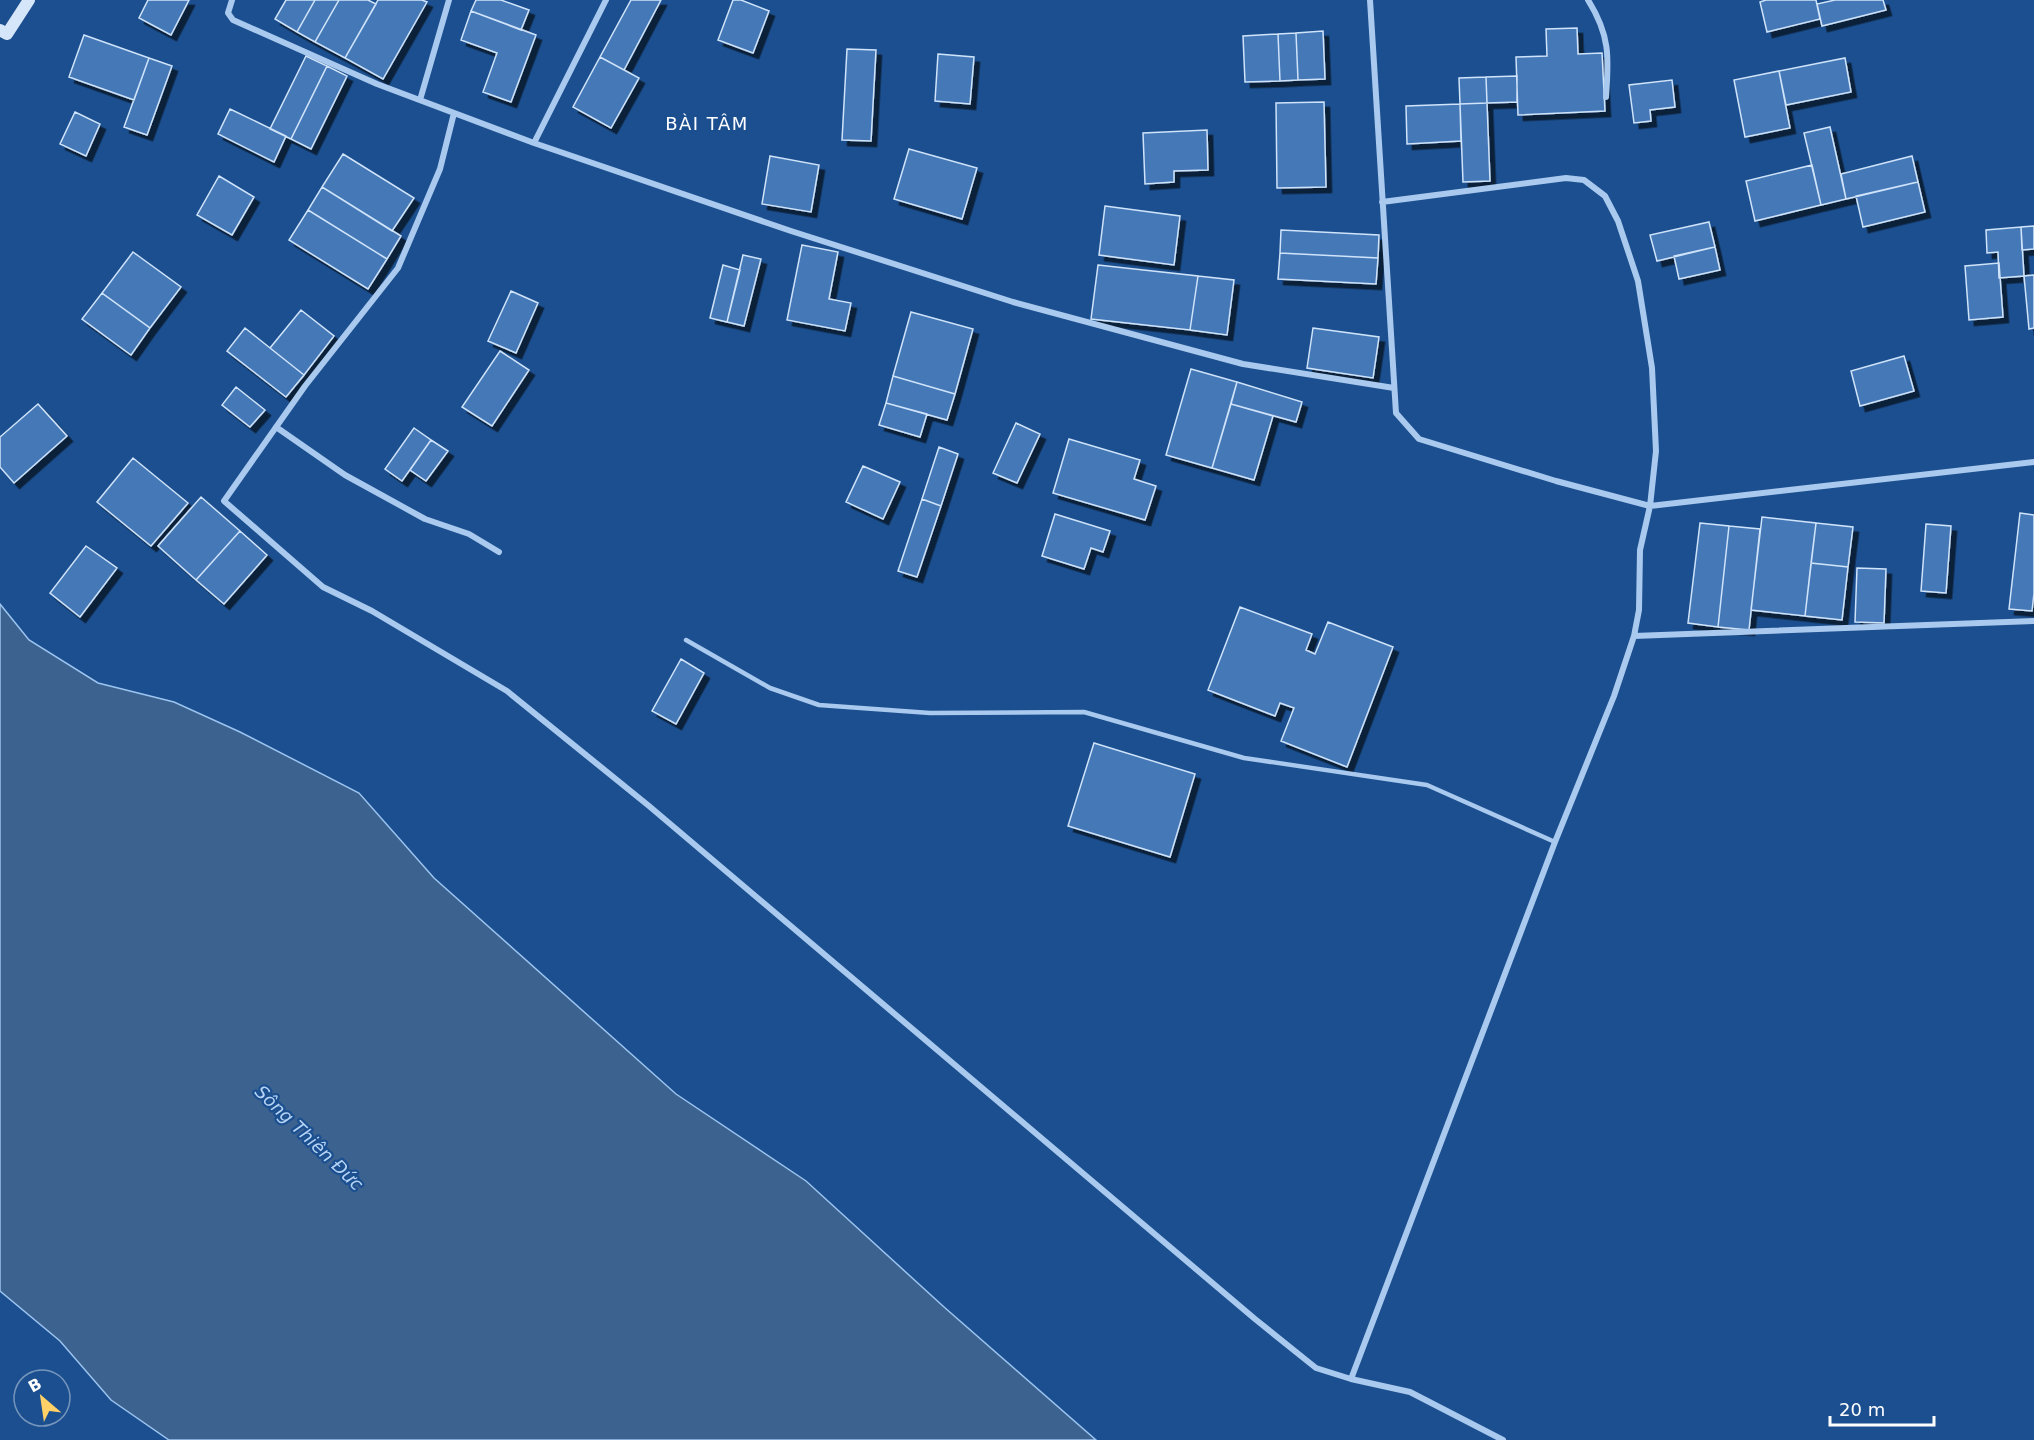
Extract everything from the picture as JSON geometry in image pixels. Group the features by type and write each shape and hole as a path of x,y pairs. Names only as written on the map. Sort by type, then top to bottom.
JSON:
{"street":[{"path":"0,30 8,34 29,0"},
{"path":"232,0 228,13 233,20 377,84 534,143 791,231 1013,302 1243,364 1394,388"},
{"path":"420,100 449,0"},
{"path":"534,143 606,0"},
{"path":"1370,0 1395,412 1419,439 1556,481 1650,506 2034,462"},
{"path":"1588,0 1604,28 1609,59 1606,97"},
{"path":"454,113 440,169 398,267 305,386 224,501 323,587 372,611 507,691 649,806 1255,1319 1316,1368 1351,1379 1410,1392 1503,1440"},
{"path":"1351,1379 1555,842 1614,696 1635,636 1639,610 1640,550 1650,506 1656,451 1652,368 1638,281 1618,221 1605,196 1584,180 1566,178 1382,202"},
{"path":"276,427 345,475 425,519 469,534 499,552"},
{"path":"1635,636 2034,621"}],"lane":[{"path":"686,640 770,688 819,705 930,713 1084,712 1244,758 1427,785 1555,842"}],"water":[{"name":"Sông Thiên Đức","path":"0,604 29,640 98,683 174,702 240,732 359,793 434,878 676,1094 806,1181 944,1307 1096,1440 169,1440 111,1400 60,1341 0,1291"}],"building":[{"path":"148,0 189,0 171,35 139,18"},
{"path":"286,0 315,0 297,32 275,19"},
{"path":"315,0 339,0 315,42 297,32"},
{"path":"339,0 368,0 376,4 345,58 315,42"},
{"path":"378,0 427,2 383,79 345,58"},
{"path":"476,0 501,0 529,10 521,30 471,11"},
{"path":"631,0 661,0 624,70 600,57"},
{"path":"733,0 741,0 769,11 753,53 718,40"},
{"path":"1816,0 1820,19 1767,32 1760,2"},
{"path":"1835,0 1883,0 1886,10 1822,26 1817,4"},
{"path":"471,11 536,35 511,102 483,92 497,53 461,40"},
{"path":"1577,28 1578,54 1602,53 1605,111 1518,115 1516,57 1547,56 1546,29"},
{"path":"1323,31 1325,79 1298,80 1296,33"},
{"path":"1296,33 1298,80 1280,81 1278,34"},
{"path":"1278,34 1280,81 1245,82 1243,36"},
{"path":"84,35 149,58 134,100 69,77"},
{"path":"847,49 876,50 871,141 842,140"},
{"path":"938,54 974,57 970,104 935,101"},
{"path":"306,56 327,66 291,139 270,129"},
{"path":"600,57 639,78 611,128 573,107"},
{"path":"149,58 172,66 147,135 124,127"},
{"path":"1845,58 1851,92 1786,105 1779,71"},
{"path":"327,66 347,76 311,149 291,139"},
{"path":"1779,71 1790,128 1745,137 1734,80"},
{"path":"1517,76 1517,102 1487,103 1486,77"},
{"path":"1486,77 1487,103 1460,104 1459,78"},
{"path":"1672,80 1675,107 1650,110 1651,121 1634,123 1629,85"},
{"path":"1324,102 1326,187 1277,188 1276,103"},
{"path":"1487,103 1490,181 1463,182 1460,104"},
{"path":"1460,104 1461,141 1407,144 1406,106"},
{"path":"230,109 286,136 274,162 218,134"},
{"path":"75,112 100,124 86,156 60,144"},
{"path":"1830,127 1846,199 1821,205 1804,133"},
{"path":"1207,130 1208,170 1174,171 1174,182 1145,184 1143,133"},
{"path":"909,149 977,168 962,219 894,199"},
{"path":"343,154 414,198 392,231 322,187"},
{"path":"770,156 819,165 811,212 762,204"},
{"path":"1912,156 1918,182 1846,199 1841,174"},
{"path":"1812,165 1821,205 1755,221 1746,181"},
{"path":"219,176 254,197 232,235 197,215"},
{"path":"1918,182 1925,212 1863,227 1856,196"},
{"path":"322,187 401,236 387,259 308,210"},
{"path":"1105,206 1180,216 1174,265 1099,255"},
{"path":"308,210 387,259 368,289 289,240"},
{"path":"1709,222 1715,247 1657,261 1650,235"},
{"path":"2034,226 2034,249 2022,250 2021,227"},
{"path":"2021,227 2024,276 1999,278 1998,252 1987,253 1986,230"},
{"path":"1281,230 1379,235 1378,258 1280,253"},
{"path":"802,245 838,252 829,299 851,303 845,331 787,320"},
{"path":"1715,247 1720,270 1679,279 1674,256"},
{"path":"133,252 181,287 150,328 102,293"},
{"path":"1280,253 1378,258 1376,284 1278,279"},
{"path":"743,255 761,259 744,326 727,322"},
{"path":"1999,263 2003,317 1969,320 1965,266"},
{"path":"723,265 740,270 727,322 710,318"},
{"path":"1098,265 1198,276 1190,330 1091,319"},
{"path":"2034,275 2034,328 2029,329 2024,276"},
{"path":"1198,276 1234,280 1227,335 1190,330"},
{"path":"511,291 538,303 516,353 488,341"},
{"path":"102,293 150,328 131,355 82,319"},
{"path":"301,310 334,336 304,375 270,348"},
{"path":"911,312 973,329 955,394 893,376"},
{"path":"245,328 304,375 286,397 227,351"},
{"path":"1313,328 1379,337 1373,378 1307,368"},
{"path":"500,351 529,370 492,426 462,407"},
{"path":"1904,356 1914,391 1860,406 1851,371"},
{"path":"1191,369 1237,382 1212,468 1166,455"},
{"path":"893,376 955,394 947,420 886,403"},
{"path":"1237,382 1302,402 1296,422 1231,404"},
{"path":"236,387 265,410 250,427 222,405"},
{"path":"886,403 927,414 920,437 879,425"},
{"path":"38,404 67,436 14,483 0,467 0,437"},
{"path":"1231,404 1273,416 1254,480 1212,468"},
{"path":"1016,423 1040,434 1017,483 993,473"},
{"path":"414,428 431,440 402,481 385,469"},
{"path":"1069,439 1140,460 1134,479 1156,486 1145,520 1053,493"},
{"path":"431,440 448,451 426,481 410,470"},
{"path":"939,447 958,454 941,506 922,499"},
{"path":"133,458 188,503 151,546 97,502"},
{"path":"863,466 900,482 883,519 846,502"},
{"path":"201,497 240,531 196,580 158,546"},
{"path":"922,499 941,506 917,577 898,571"},
{"path":"2020,513 2034,515 2032,611 2009,609"},
{"path":"1055,514 1110,531 1103,552 1091,548 1084,569 1042,556"},
{"path":"1762,517 1816,523 1805,616 1751,610"},
{"path":"1700,523 1729,526 1718,627 1688,623"},
{"path":"1816,523 1853,527 1848,567 1811,563"},
{"path":"1926,524 1951,526 1946,593 1921,591"},
{"path":"1729,526 1760,529 1749,630 1718,627"},
{"path":"240,531 267,555 224,604 196,580"},
{"path":"86,546 117,568 80,617 50,593"},
{"path":"1811,563 1848,567 1842,620 1805,616"},
{"path":"1857,568 1886,569 1884,623 1855,622"},
{"path":"1240,607 1312,634 1306,650 1315,654 1328,622 1393,647 1347,767 1281,741 1294,708 1280,703 1275,716 1208,690"},
{"path":"681,659 704,673 676,724 652,711"},
{"path":"1094,743 1195,774 1170,857 1068,826"}],"district":[{"name":"BÀI TÂM","path":"707,124"}]}
